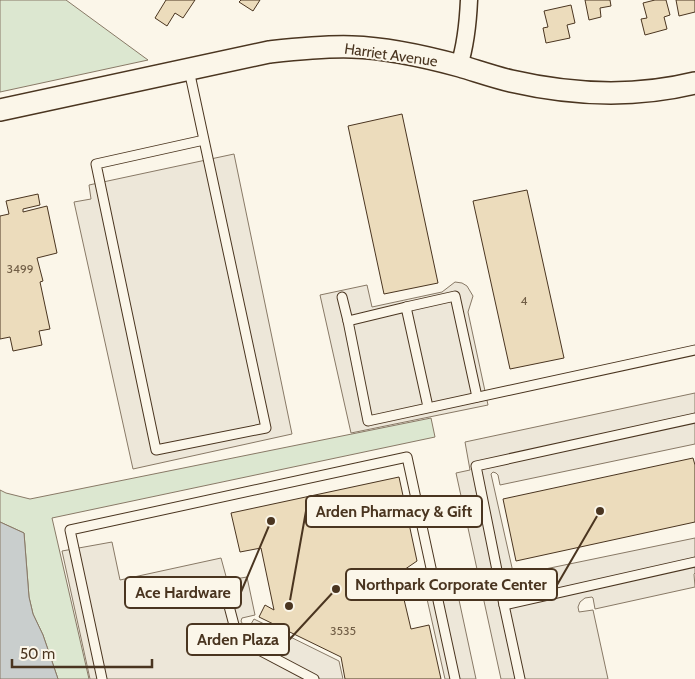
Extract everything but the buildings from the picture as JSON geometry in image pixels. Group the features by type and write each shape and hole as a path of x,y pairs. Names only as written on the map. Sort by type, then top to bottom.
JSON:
{"street":[{"path":"459,66 468,26 470,0"},
{"name":"Harriet Avenue","path":"0,110 269,52 312,48 353,47 390,51 459,66 510,81 591,94 634,93 695,83"}],"lane":[{"path":"189,70 266,428 156,450 96,164 204,140"},
{"path":"348,321 455,296 477,397"},
{"path":"342,297 368,420 695,350"},
{"path":"406,307 428,407"},
{"path":"520,679 476,466 695,418"},
{"path":"102,679 70,530 407,457 455,679"},
{"path":"504,605 695,562"},
{"path":"224,591 240,640 314,679"}],"green space":[{"path":"0,0 66,0 148,60 0,92"},
{"path":"431,418 435,437 52,518 89,679 58,679 43,635 33,614 29,597 24,533 0,522 0,490 30,499"}],"shaded area":[{"path":"234,154 292,434 133,469 74,202 91,199 89,185"},
{"path":"455,282 467,286 473,296 468,312 488,405 351,433 320,295 367,285 372,307 442,292"},
{"path":"695,393 695,444 500,485 498,475 493,472 491,474 517,590 525,588 521,574 695,538 695,587 595,609 592,597 585,598 580,602 579,612 593,610 608,679 501,679 456,473 470,470 465,442"},
{"path":"0,522 24,533 29,597 33,614 43,635 58,679 0,679"},
{"path":"112,542 120,580 221,558 227,580 247,577 255,615 242,618 241,621 245,629 248,629 254,619 339,661 343,679 90,679 62,551"},
{"path":"456,586 476,679 445,679 427,599 440,597 439,590"}],"place":[{"name":"Northpark Corporate Center","path":"600,511"},
{"name":"Ace Hardware","path":"271,521"},
{"name":"Arden Plaza","path":"336,589"},
{"name":"Arden Pharmacy & Gift","path":"289,606"}]}
